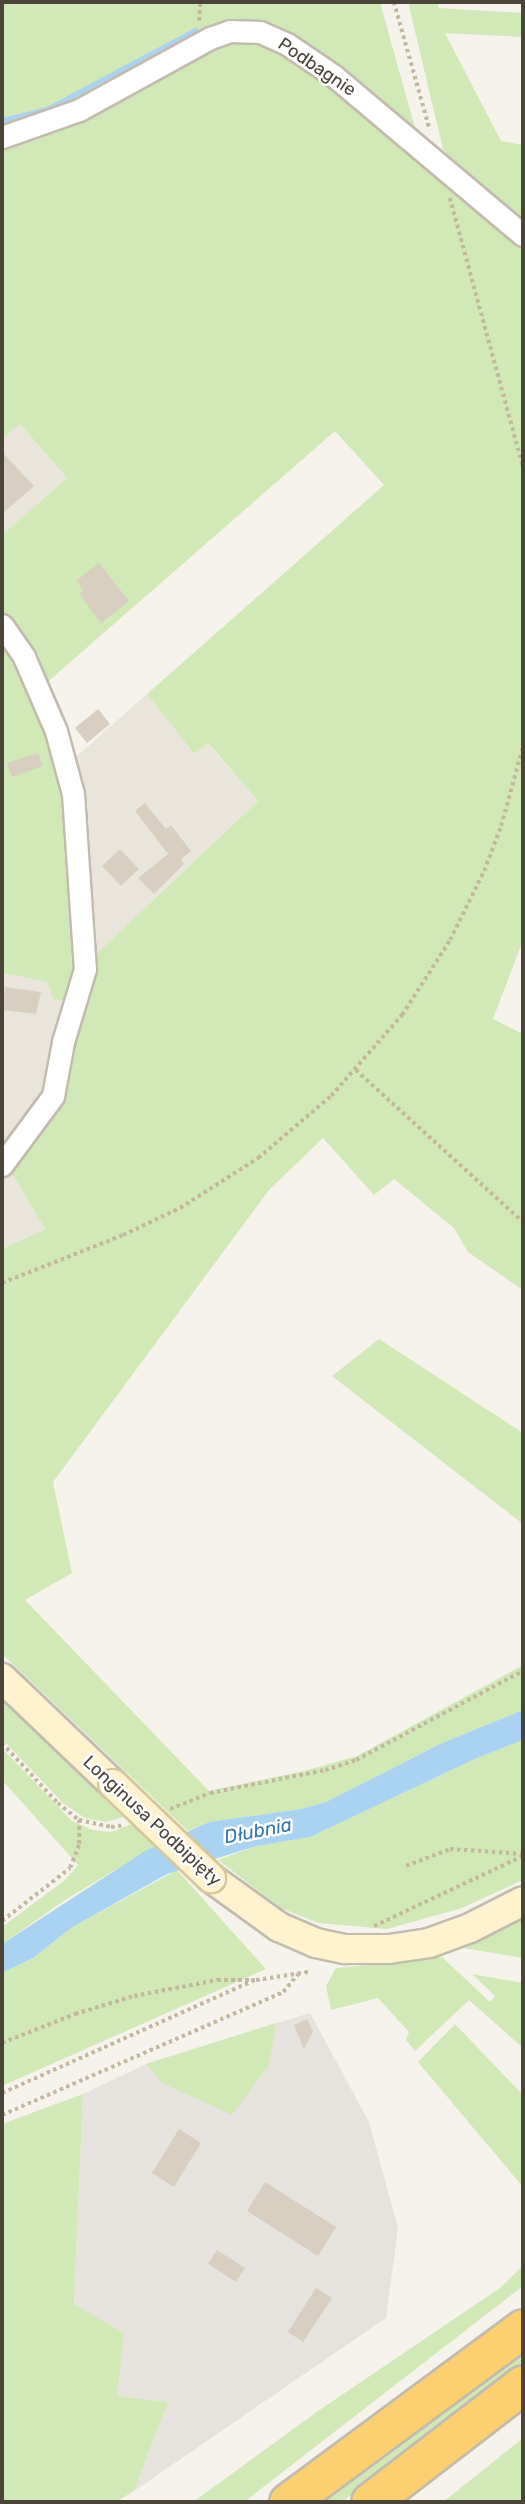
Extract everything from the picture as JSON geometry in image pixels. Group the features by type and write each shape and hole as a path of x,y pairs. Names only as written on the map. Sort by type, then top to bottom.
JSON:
{"highway":[{"path":"288,2502 523,2328"},
{"path":"370,2502 523,2384"}],"street":[{"name":"Podbagnie","path":"2,137 79,110 210,38 230,32 250,31 271,36 307,56 377,109 523,235"},
{"path":"2,625 23,657 56,731 73,794 85,969 64,1042 53,1096 2,1165"},
{"name":"Longinusa Podbipięty","path":"2,1678 211,1878 267,1920 316,1942 353,1950 429,1943 464,1931 523,1901"}],"path":[{"path":"394,2 523,466"},
{"path":"2,1283 123,1235 205,1193 280,1141 356,1070 402,1015 461,920 501,826 523,746"},
{"path":"356,1070 523,1222"},
{"path":"180,1805 210,1793 300,1776 356,1760 523,1671"},
{"path":"2,1743 58,1803 79,1820 111,1828 127,1824"},
{"path":"2,1921 70,1868 79,1844 79,1820"},
{"path":"406,1866 450,1849 523,1855"},
{"path":"370,1927 523,1855"},
{"path":"2,2043 75,2014 134,1996 217,1980 256,1980 308,1972"},
{"path":"2,2115 283,1992 298,1974"},
{"path":"2,2093 256,1980"}],"shaded area":[{"path":"20,424 67,478 2,535 2,439"},
{"path":"147,694 194,754 207,743 258,801 93,957 68,764"},
{"path":"2,973 47,982 71,1000 40,1107 2,1156"},
{"path":"12,1171 45,1229 2,1249 2,1177"},
{"path":"310,2013 369,2122 398,2228 386,2318 134,2491 168,2402 117,2396 74,2305 83,2094 146,2064"}],"green space":[{"path":"2,2 380,2 415,128 261,28 47,117 2,130"},
{"path":"408,2 437,2 439,8 523,13 523,37 445,33 501,141 523,145 523,222 456,166 443,149"},
{"path":"215,41 273,41 463,190 523,248 523,940 493,1019 523,1034 523,1290 468,1252 454,1228 394,1179 374,1195 323,1138 269,1190 53,1482 72,1573 25,1600 209,1791 304,1771 357,1756 523,1665 523,1710 440,1744 326,1802 301,1809 209,1822 188,1831 2,1654 2,1249 45,1229 8,1166 65,1087 93,957 258,801 208,743 194,754 147,694 384,485 335,431 44,685 2,614 2,535 67,478 20,424 2,439 2,141"},
{"path":"2,635 45,724 44,732 55,751 61,775 78,971 71,1000 54,1000 47,982 2,973"},
{"path":"379,1339 523,1433 523,1524 332,1376"},
{"path":"2,1699 123,1817 106,1822 85,1818 64,1804 2,1739"},
{"path":"523,1740 523,1880 462,1908 387,1929 318,1923 281,1908 218,1860 256,1846 310,1837 477,1758"},
{"path":"2,1748 72,1821 93,1830 111,1832 132,1824 155,1846 65,1900 2,1944 2,1927 65,1880 78,1865 2,1780"},
{"path":"177,1870 266,1969 2,2086 2,1973 33,1958 71,1928"},
{"path":"523,1918 523,1958 463,1948"},
{"path":"442,1957 490,2002 495,1996 472,1974 523,1983 523,2048 469,2000 415,2051 406,2040 409,2032 378,1998 331,2010 326,1986 336,1968"},
{"path":"276,2023 269,2065 232,2115 162,2083 146,2064"},
{"path":"455,2024 523,2095 523,2187 418,2062"},
{"path":"83,2094 74,2304 124,2333 117,2396 168,2402 134,2491 116,2502 2,2502 2,2124"},
{"path":"523,2266 523,2286 244,2502 193,2502 318,2411 500,2288"},
{"path":"523,2351 523,2363 342,2502 320,2502"},
{"path":"523,2438 523,2502 443,2502"}],"water":[{"name":"Dłubnia","path":"523,1710 523,1740 477,1758 310,1837 256,1846 167,1874 71,1928 33,1958 2,1973 2,1944 145,1851 209,1822 301,1809 326,1802 440,1744"}],"building":[{"path":"2,452 34,486 2,514"},
{"path":"99,563 129,601 101,623 79,594 83,590 76,581"},
{"path":"98,709 110,724 87,743 75,728"},
{"path":"38,753 43,766 12,777 7,763"},
{"path":"145,803 166,829 171,825 191,851 181,859 184,864 154,894 138,878 168,854 135,811"},
{"path":"120,849 139,869 121,886 102,866"},
{"path":"5,987 41,992 36,1014 2,1010"},
{"path":"307,2019 313,2031 304,2049 294,2025"},
{"path":"179,2129 201,2143 174,2187 152,2173"},
{"path":"265,2182 336,2227 318,2256 247,2211"},
{"path":"217,2250 245,2268 236,2282 208,2264"},
{"path":"316,2288 332,2298 303,2342 288,2332"}],"waterway":[{"path":"2,120 47,109 195,30"}]}
